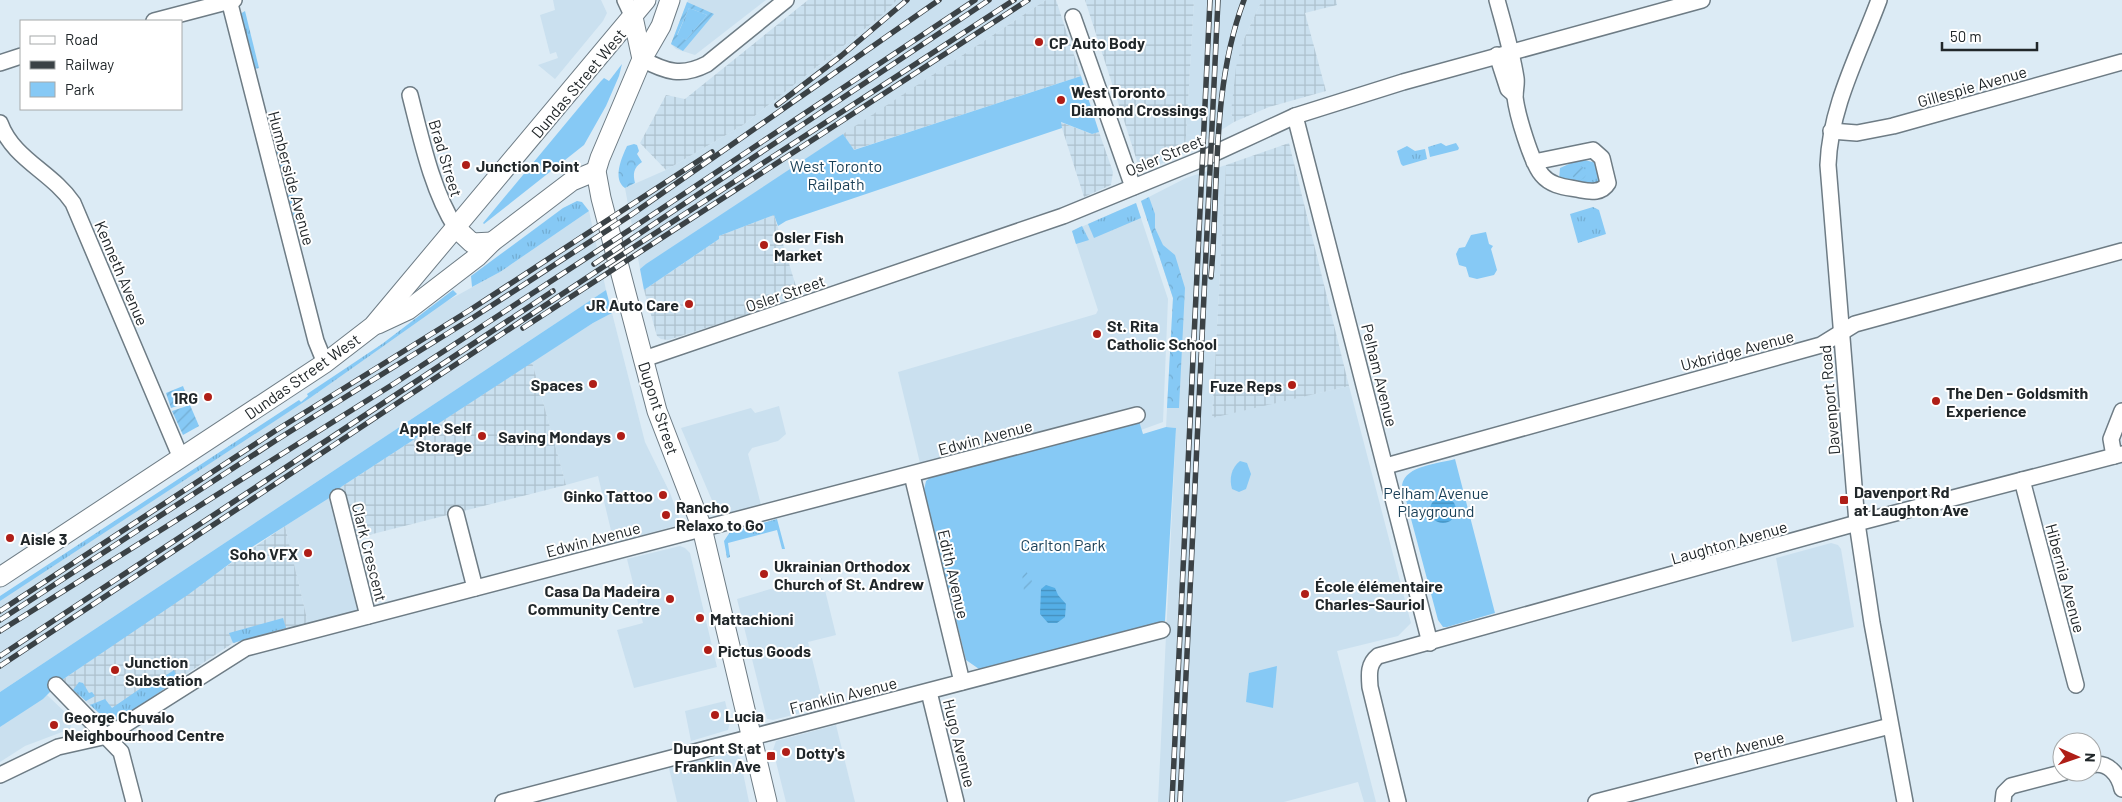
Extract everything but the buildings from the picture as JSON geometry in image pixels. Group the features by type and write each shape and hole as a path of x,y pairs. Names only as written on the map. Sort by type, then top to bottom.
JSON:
{"main road":[{"name":"Dundas Street West","path":"0,577 325,363 373,326 646,0"},
{"name":"Dupont Street","path":"670,0 658,32 642,59 604,146 596,170 601,198 657,411 702,528 768,802"},
{"path":"633,17 642,59"},
{"path":"373,326 408,310 477,258 492,242 572,181 596,170"},
{"path":"456,228 472,243 492,242"}],"street":[{"path":"158,20 231,0"},
{"name":"Humberside Avenue","path":"231,0 316,341 325,363"},
{"path":"624,0 633,17"},
{"path":"642,59 668,71 694,71 707,64 786,0"},
{"path":"1497,0 1504,54 1517,83 1515,95 1534,162"},
{"name":"Osler Street","path":"644,360 1063,216 1202,159 1295,116 1403,82 1702,0"},
{"name":"Davenport Road","path":"1879,0 1837,107 1831,131 1828,183 1857,524 1890,726 1905,802"},
{"path":"1073,16 1133,187"},
{"path":"0,64 20,56"},
{"name":"Gillespie Avenue","path":"1831,131 1857,134 1893,126 2122,62"},
{"name":"Brad Street","path":"410,95 420,138 444,210 456,228"},
{"name":"Pelham Avenue","path":"1295,116 1430,643"},
{"name":"Kenneth Avenue","path":"0,123 12,147 61,189 73,203 181,458"},
{"name":"Uxbridge Avenue","path":"1386,466 1821,345 1855,324 2122,251"},
{"path":"2118,455 2111,438 2122,410"},
{"name":"Edwin Avenue","path":"108,736 246,648 1138,415"},
{"name":"Laughton Avenue","path":"1398,802 1370,686 1370,667 1372,660 1378,656 1857,524 2118,455"},
{"name":"Edith Avenue","path":"912,475 962,682"},
{"name":"Hibernia Avenue","path":"2022,480 2076,685"},
{"name":"Clark Crescent","path":"338,497 368,616"},
{"path":"456,514 475,588"},
{"name":"Franklin Avenue","path":"503,802 549,796 751,736 929,692 1162,630"},
{"path":"56,685 108,736 121,752 134,802"},
{"name":"Hugo Avenue","path":"929,692 956,802"},
{"name":"Perth Avenue","path":"1596,802 1890,726"},
{"path":"0,776 58,747 108,736"},
{"path":"2102,765 2110,768 2119,776 2122,788"},
{"path":"2003,802 2004,794 2010,786 2052,776"}],"shaded area":[{"path":"553,0 601,0 607,13 603,21 555,79 538,65 558,58 556,52 550,54 540,15 555,10"},
{"path":"688,0 766,0 695,55 676,49 671,44"},
{"path":"808,0 897,0 880,17 743,125 666,170 640,143 666,95 685,99"},
{"path":"897,0 1046,0 640,269 625,188 666,170 743,125 880,17"},
{"path":"1046,0 1056,0 1081,76 853,150 843,134"},
{"path":"1085,0 1194,0 1185,153 1152,168 1144,169 1138,164"},
{"path":"1194,0 1262,0 1243,41 1231,112 1234,122 1185,153"},
{"path":"1262,0 1336,0 1337,5 1305,13 1326,91 1269,107 1234,122 1231,112 1236,67 1243,41"},
{"path":"1060,122 1092,134 1099,132 1113,172 1111,185 1084,197"},
{"path":"1289,143 1349,386 1212,418 1226,165"},
{"name":"École élémentaire Charles-Sauriol","path":"1226,165 1212,417 1349,386 1411,623 1398,636 1337,651 1376,802 1364,802 1358,782 1284,802 1158,802 1176,428 1166,427 1173,298 1141,201 1186,178"},
{"name":"St. Rita Catholic School","path":"1136,203 1168,299 1163,422 1141,430 1136,406 920,463 898,372 1096,314 1098,310 1072,231"},
{"path":"589,211 606,290 0,692 0,600 310,398 436,307 500,272"},
{"path":"774,215 799,296 668,340 657,336 644,290 719,239 719,236"},
{"path":"612,313 645,442 670,493 679,517 675,526 614,543 598,476 566,485 532,362"},
{"name":"Apple Self Storage","path":"532,362 566,485 353,539 341,487"},
{"path":"779,406 786,434 778,441 752,448 748,454 761,505 727,514 717,512 681,428 751,408 755,413"},
{"path":"334,495 362,609 308,623 285,526"},
{"path":"1443,497 1452,501 1456,510 1452,519 1443,523 1434,519 1430,510 1434,501"},
{"path":"285,526 308,623 233,643 113,723 108,721 62,680"},
{"path":"1831,543 1838,545 1841,549 1854,627 1792,642 1776,558"},
{"path":"680,546 690,553 717,667 634,688 617,630 643,623 627,559"},
{"path":"822,578 836,635 808,642 824,707 773,720 767,719 737,599 794,582 796,585"},
{"path":"1046,585 1055,588 1066,604 1065,617 1057,623 1048,623 1040,614 1041,589"},
{"path":"47,695 70,717 72,722 70,729 25,746 0,762 0,727"},
{"path":"725,701 730,722 728,730 691,741 685,711"},
{"path":"836,725 855,802 786,802 773,750 776,741"},
{"path":"730,753 736,754 740,758 749,802 677,802 669,768"}],"green space":[{"path":"687,2 714,14 683,51 671,44","holes":["689,8 707,15 686,40 677,35"]},
{"path":"689,8 707,15 686,40 677,36"},
{"path":"245,11 259,68 255,69 240,14"},
{"path":"622,64 606,106 584,145 484,224 601,81 604,78 609,81"},
{"name":"West Toronto Railpath","path":"1081,76 1099,132 1092,134 1061,122 1062,128 786,221 778,226 774,215 719,236 719,239 644,290 640,269 646,264 843,134 854,150"},
{"path":"275,126 280,144 275,146 270,128"},
{"path":"1441,143 1446,146 1456,143 1459,148 1458,150 1430,157 1428,147"},
{"path":"637,145 639,151 637,154 642,162 634,171 635,183 625,188 619,179 619,168 627,146"},
{"path":"280,146 290,184 284,186 274,147"},
{"path":"1407,146 1415,151 1425,149 1427,159 1403,166 1397,151"},
{"path":"1580,159 1597,163 1602,182 1600,185 1559,180 1560,168"},
{"path":"1576,166 1582,166 1586,173 1582,180 1576,180 1572,176 1572,170"},
{"path":"292,193 300,223 296,225 288,196"},
{"path":"1149,197 1155,214 1155,228 1163,245 1175,255 1185,288 1179,408 1167,408 1173,298 1141,201"},
{"path":"577,201 582,202 589,211 500,272 472,287 471,276 563,208"},
{"path":"1136,203 1141,218 1094,238 1088,224"},
{"path":"1593,207 1599,210 1606,234 1578,243 1570,214"},
{"path":"1082,226 1089,240 1076,244 1072,231"},
{"path":"1486,232 1489,244 1493,246 1491,249 1497,270 1494,275 1477,279 1469,277 1466,267 1459,265 1456,254 1459,248 1465,247 1471,235"},
{"path":"453,290 457,294 310,398 0,601 0,596 299,400 301,402 308,396 307,394 382,344"},
{"path":"606,290 612,313 593,323 341,487 334,495 252,547 189,594 62,680 43,699 0,727 0,692"},
{"path":"183,386 189,402 171,408 166,393"},
{"path":"190,405 199,426 183,435 172,411"},
{"name":"Carlton Park","path":"1139,421 1143,434 1166,427 1176,428 1165,621 979,669 966,660 924,490 926,481 933,475"},
{"name":"Pelham Avenue Playground","path":"1455,459 1495,613 1443,627 1438,620 1402,485 1405,478 1416,469"},
{"path":"1240,461 1247,463 1251,474 1246,489 1239,492 1232,489 1231,478 1233,470"},
{"path":"777,519 785,549 782,549 777,530 728,543 730,557 727,558 724,541 730,532"},
{"path":"1026,571 1032,581 1028,593 1024,591 1022,573"},
{"path":"283,618 286,628 233,643 229,633"},
{"path":"1277,666 1273,708 1246,702 1249,673"},
{"path":"174,670 178,679 119,721 108,721 90,705 105,699 112,708 157,677 159,680"},
{"path":"79,682 83,683 89,693 92,692 95,696 86,701 73,690"}],"railway":[{"path":"777,105 841,56 907,0"},
{"path":"0,620 278,439 474,317 631,215 939,0"},
{"path":"0,631 395,383 634,227 975,0"},
{"path":"594,264 989,0"},
{"path":"0,666 600,269 1014,0"},
{"path":"523,328 1028,0"},
{"path":"1172,802 1210,0"},
{"path":"1180,802 1218,0"},
{"path":"1211,277 1221,102 1233,33 1244,0"},
{"path":"0,611 275,431 470,310 712,152"},
{"path":"0,656 553,291"}],"place":[{"name":"CP Auto Body","path":"1039,42"},
{"name":"West Toronto Diamond Crossings","path":"1061,100"},
{"name":"Junction Point","path":"466,165"},
{"name":"Osler Fish Market","path":"764,245"},
{"name":"JR Auto Care","path":"689,304"},
{"name":"St. Rita Catholic School","path":"1097,334"},
{"name":"Spaces","path":"593,384"},
{"name":"Fuze Reps","path":"1292,385"},
{"name":"1RG","path":"208,397"},
{"name":"The Den - Goldsmith Experience","path":"1936,401"},
{"name":"Apple Self Storage","path":"482,436"},
{"name":"Saving Mondays","path":"621,436"},
{"name":"Ginko Tattoo","path":"663,495"},
{"name":"Davenport Rd at Laughton Ave","path":"1844,500"},
{"name":"Rancho Relaxo to Go","path":"666,515"},
{"name":"Aisle 3","path":"10,538"},
{"name":"Soho VFX","path":"308,553"},
{"name":"Ukrainian Orthodox Church of St. Andrew","path":"764,574"},
{"name":"École élémentaire Charles-Sauriol","path":"1305,594"},
{"name":"Casa Da Madeira Community Centre","path":"670,599"},
{"name":"Mattachioni","path":"700,618"},
{"name":"Pictus Goods","path":"708,650"},
{"name":"Junction Substation","path":"115,670"},
{"name":"Lucia","path":"715,715"},
{"name":"George Chuvalo Neighbourhood Centre","path":"54,725"},
{"name":"Dotty's","path":"786,752"},
{"name":"Dupont St at Franklin Ave","path":"771,756"}]}
